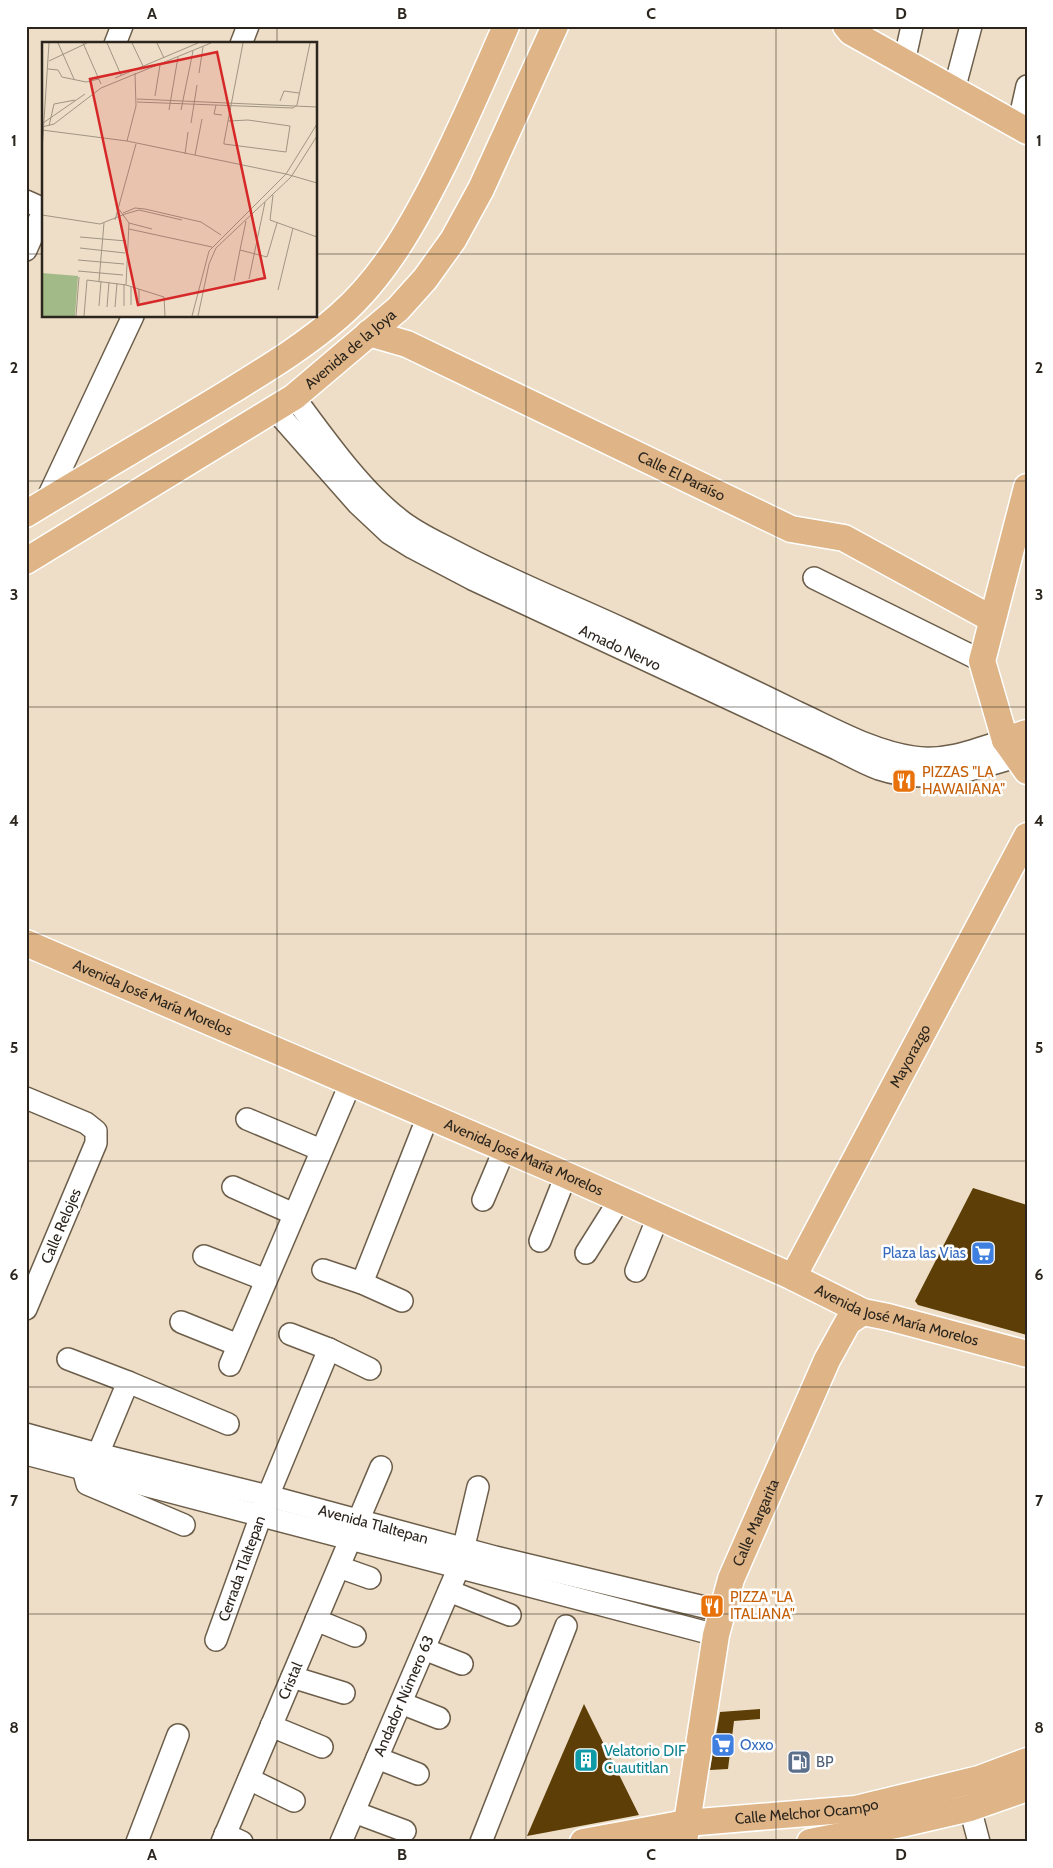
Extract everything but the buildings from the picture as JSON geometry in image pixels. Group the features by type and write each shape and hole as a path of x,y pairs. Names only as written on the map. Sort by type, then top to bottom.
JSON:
{"main road":[{"path":"36,508 284,358 340,316 367,287 395,252 422,206 460,131 506,26"},
{"name":"Avenida de la Joya","path":"26,561 284,403 398,308 418,287 453,240 481,189 554,26"},
{"path":"846,26 851,32 1022,128"},
{"name":"Calle El Paraíso","path":"369,332 407,344 791,529 844,538 992,618"},
{"path":"1020,751 982,660 1027,487"},
{"name":"Mayorazgo","path":"793,1278 1027,836"},
{"name":"Avenida José María Morelos","path":"26,943 505,1148 658,1216 863,1312 888,1316 1027,1354"},
{"name":"Calle Margarita","path":"685,1833 718,1623 731,1579 827,1360 848,1322 863,1312"},
{"name":"Calle Melchor Ocampo","path":"583,1842 685,1833 856,1809 979,1780 1027,1761"},
{"name":"Calle Melchor Ocampo","path":"810,1842 970,1808 1027,1788"}],"street":[{"path":"116,42 122,26"},
{"path":"243,42 248,26"},
{"path":"904,62 912,26"},
{"path":"954,90 971,26"},
{"path":"1022,128 1027,86"},
{"path":"26,201 42,208"},
{"path":"26,250 42,214"},
{"path":"36,508 132,318"},
{"name":"Amado Nervo","path":"284,403 322,435 369,492 398,519 421,534 479,564 623,629 844,734 885,750 914,757 941,758 1020,751"},
{"path":"814,578 982,660"},
{"path":"230,1365 351,1082"},
{"name":"Calle Relojes","path":"26,1098 86,1123 96,1131 96,1143 27,1304"},
{"path":"362,1283 428,1116"},
{"path":"248,1119 321,1150"},
{"path":"483,1200 505,1148"},
{"path":"540,1242 566,1175"},
{"path":"233,1187 294,1214"},
{"path":"586,1253 620,1199"},
{"path":"636,1271 658,1216"},
{"path":"204,1256 266,1280"},
{"path":"322,1270 362,1283 402,1301"},
{"path":"181,1322 238,1345"},
{"path":"290,1334 370,1369"},
{"name":"Cerrada Tlaltepan","path":"216,1640 265,1506 330,1350"},
{"path":"68,1359 228,1424"},
{"path":"98,1454 128,1382"},
{"name":"Avenida Tlaltepan","path":"26,1434 98,1454 265,1506 718,1623"},
{"name":"Avenida Tlaltepan","path":"26,1454 83,1469 265,1506"},
{"name":"Cristal","path":"230,1839 249,1779 380,1467"},
{"path":"83,1469 87,1484 184,1525"},
{"name":"Andador Número 63","path":"341,1842 449,1591 461,1558 478,1487"},
{"path":"339,1567 370,1578"},
{"path":"449,1591 510,1615"},
{"path":"316,1620 355,1636"},
{"path":"481,1842 566,1626"},
{"path":"424,1649 462,1664"},
{"path":"292,1677 344,1693"},
{"path":"401,1703 439,1718"},
{"path":"271,1726 322,1747"},
{"path":"137,1842 178,1736"},
{"path":"377,1758 418,1774"},
{"path":"249,1779 294,1801"},
{"path":"970,1808 979,1842"},
{"path":"354,1812 405,1831"}],"place":[{"name":"PIZZAS \"LA HAWAIIANA\"","path":"904,781"},
{"name":"Plaza las Vias","path":"983,1253"},
{"name":"PIZZA \"LA ITALIANA\"","path":"712,1606"},
{"name":"Oxxo","path":"723,1745"},
{"name":"Velatorio DIF Cuautitlan","path":"586,1760"},
{"name":"BP","path":"799,1762"}]}
